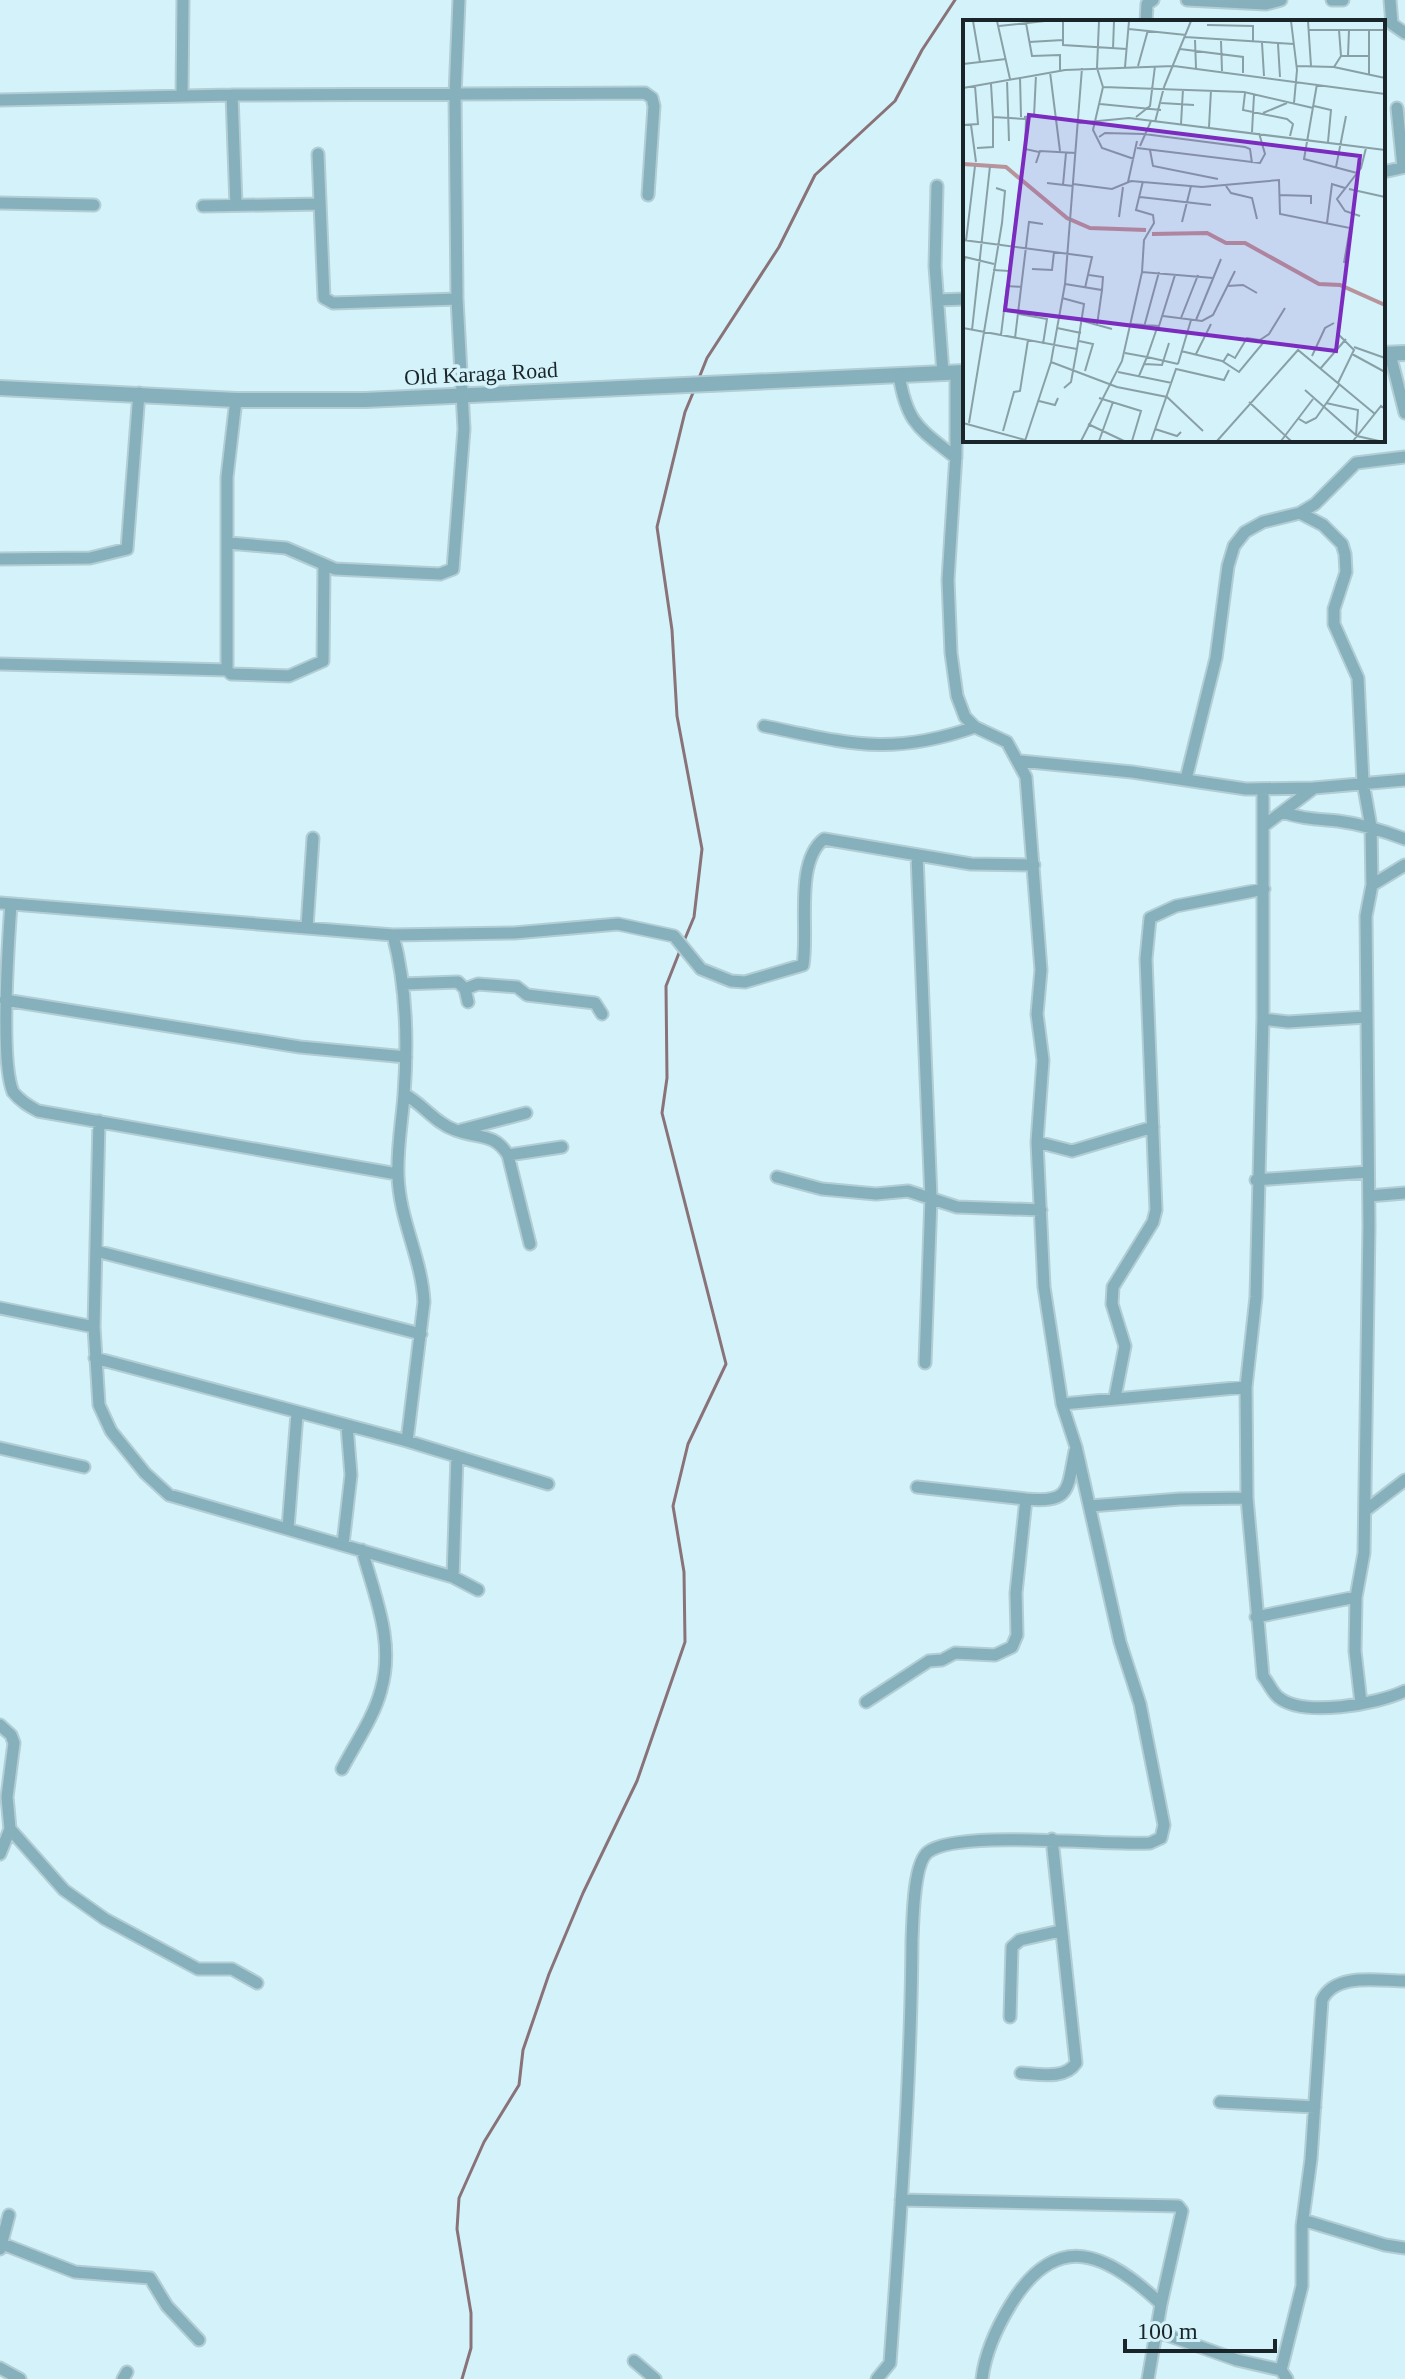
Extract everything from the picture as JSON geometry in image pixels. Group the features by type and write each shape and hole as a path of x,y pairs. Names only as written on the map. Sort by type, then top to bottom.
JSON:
{"street":[{"path":"182,96 183,0"},
{"path":"229,543 286,548 324,566 355,571 440,574 453,569 462,468 463,398 457,299 455,95 459,0"},
{"path":"1146,20 1147,4 1153,0"},
{"path":"1187,0 1266,4 1281,0"},
{"path":"1332,0 1343,0"},
{"path":"1390,0 1392,24 1405,33"},
{"path":"0,100 232,95 645,93 652,98 654,106 648,195"},
{"path":"232,95 236,205"},
{"path":"1397,108 1404,167"},
{"path":"318,154 324,298 333,303 457,299"},
{"path":"877,2379 890,2363 911,2031 913,1924 920,1862 926,1853 939,1846 1052,1839 1122,1845 1150,1843 1161,1838 1164,1825 1140,1704 1120,1642 1076,1447 1062,1404 1044,1287 1037,1142 1043,1060 1037,1014 1041,970 1030,801 1020,761 1007,742 975,727 965,717 957,696 951,653 948,580 956,458 955,373 938,300 937,186"},
{"path":"0,203 94,205"},
{"path":"203,206 320,204"},
{"path":"938,300 963,299"},
{"path":"1393,354 1405,413"},
{"name":"Old Karaga Road","path":"0,388 236,400 463,398 955,373"},
{"path":"899,375 905,411 923,432 956,458"},
{"path":"0,559 90,558 127,549 139,393"},
{"path":"227,670 227,477 236,400"},
{"path":"1186,779 1216,658 1228,566 1234,546 1245,532 1263,522 1300,513 1315,504 1356,463 1405,457"},
{"path":"1300,513 1323,525 1342,544 1345,554 1346,572 1334,609 1334,624 1358,678 1363,782 1371,827 1372,885 1366,916 1369,1196 1366,1510 1364,1553 1356,1597 1355,1651 1361,1703"},
{"path":"0,664 227,670 231,674 289,676 323,661 324,566"},
{"path":"764,726 885,747 949,736 975,727"},
{"path":"1020,761 1263,790 1405,780"},
{"path":"1265,825 1314,788"},
{"path":"1263,790 1263,1019 1256,1180 1256,1297 1246,1387 1247,1498 1263,1676 1278,1697 1302,1706 1337,1707 1403,1694"},
{"path":"1282,812 1315,822 1336,821 1371,827 1405,839"},
{"path":"307,927 313,838"},
{"path":"397,1174 38,1111 24,1103 13,1092 6,1075 3,1048 5,904 393,935 514,933 618,924 674,936 701,969 731,981 745,982 803,965 807,866 814,847 824,839 971,864 1034,865"},
{"path":"917,856 931,1198 925,1363"},
{"path":"1372,885 1405,865"},
{"path":"1115,1397 1125,1346 1112,1304 1113,1287 1153,1222 1153,1127 1146,959 1150,918 1176,906 1264,889"},
{"path":"393,935 403,984 406,1057 397,1174 400,1199 423,1285 421,1334 407,1441"},
{"path":"403,984 446,980 458,982 465,989 468,1002"},
{"path":"465,989 478,984 517,987 527,995 595,1003 602,1014"},
{"path":"5,1000 300,1047 406,1057"},
{"path":"1263,1019 1288,1022 1366,1017"},
{"path":"0,1088 13,1092"},
{"path":"404,1094 457,1131 489,1136 501,1143 508,1155 530,1244"},
{"path":"457,1131 526,1113"},
{"path":"99,1121 95,1358 99,1405 111,1431 145,1473 169,1495 453,1577 478,1590"},
{"path":"1037,1142 1072,1151 1153,1127"},
{"path":"508,1155 562,1147"},
{"path":"1256,1180 1368,1172"},
{"path":"777,1177 822,1189 876,1194 908,1191 957,1207 1041,1210"},
{"path":"1369,1196 1405,1193"},
{"path":"96,1251 421,1334"},
{"path":"0,1308 94,1327"},
{"path":"95,1358 407,1441 548,1484"},
{"path":"1062,1404 1246,1387"},
{"path":"288,1528 297,1414"},
{"path":"343,1544 351,1475 347,1426"},
{"path":"917,1487 1050,1501 1063,1496 1068,1489 1076,1447"},
{"path":"0,1448 84,1467"},
{"path":"453,1577 457,1456"},
{"path":"1366,1510 1405,1480"},
{"path":"1090,1506 1247,1498"},
{"path":"866,1702 929,1661 942,1660 955,1653 995,1655 1012,1647 1017,1635 1016,1593 1026,1499"},
{"path":"342,1769 381,1693 386,1662 386,1635 362,1550"},
{"path":"1256,1617 1356,1597"},
{"path":"0,1725 11,1735 14,1743 7,1797 10,1829 0,1854"},
{"path":"10,1829 64,1890 105,1919 198,1969 232,1969 257,1983"},
{"path":"1021,2073 1064,2074 1071,2072 1076,2063 1052,1839"},
{"path":"1010,2017 1012,1947 1020,1940 1060,1931"},
{"path":"1156,2331 1284,2374 1299,2310 1320,2013 1325,1994 1341,1982 1405,1981"},
{"path":"1220,2102 1315,2107"},
{"path":"901,2200 1178,2206 1182,2211 1148,2379"},
{"path":"9,2215 0,2245 75,2272 150,2278 167,2306 199,2340"},
{"path":"1303,2220 1385,2245 1405,2248"},
{"path":"982,2379 1001,2320 1024,2283 1053,2259 1077,2256 1106,2262 1130,2275 1161,2304"},
{"path":"634,2361 655,2379"},
{"path":"0,2368 20,2379"}],"waterway":[{"path":"699,378 707,358 779,247 815,175 895,101 922,50 955,0"},
{"path":"684,941 694,917 702,849 677,716 672,630 657,527 685,412 695,388"},
{"path":"462,2379 471,2348 471,2313 457,2229 459,2198 484,2142 519,2085 523,2050 549,1974 583,1893 637,1781 685,1642 684,1572 673,1506 688,1444 726,1364 662,1113 667,1078 666,986 681,948"}]}
